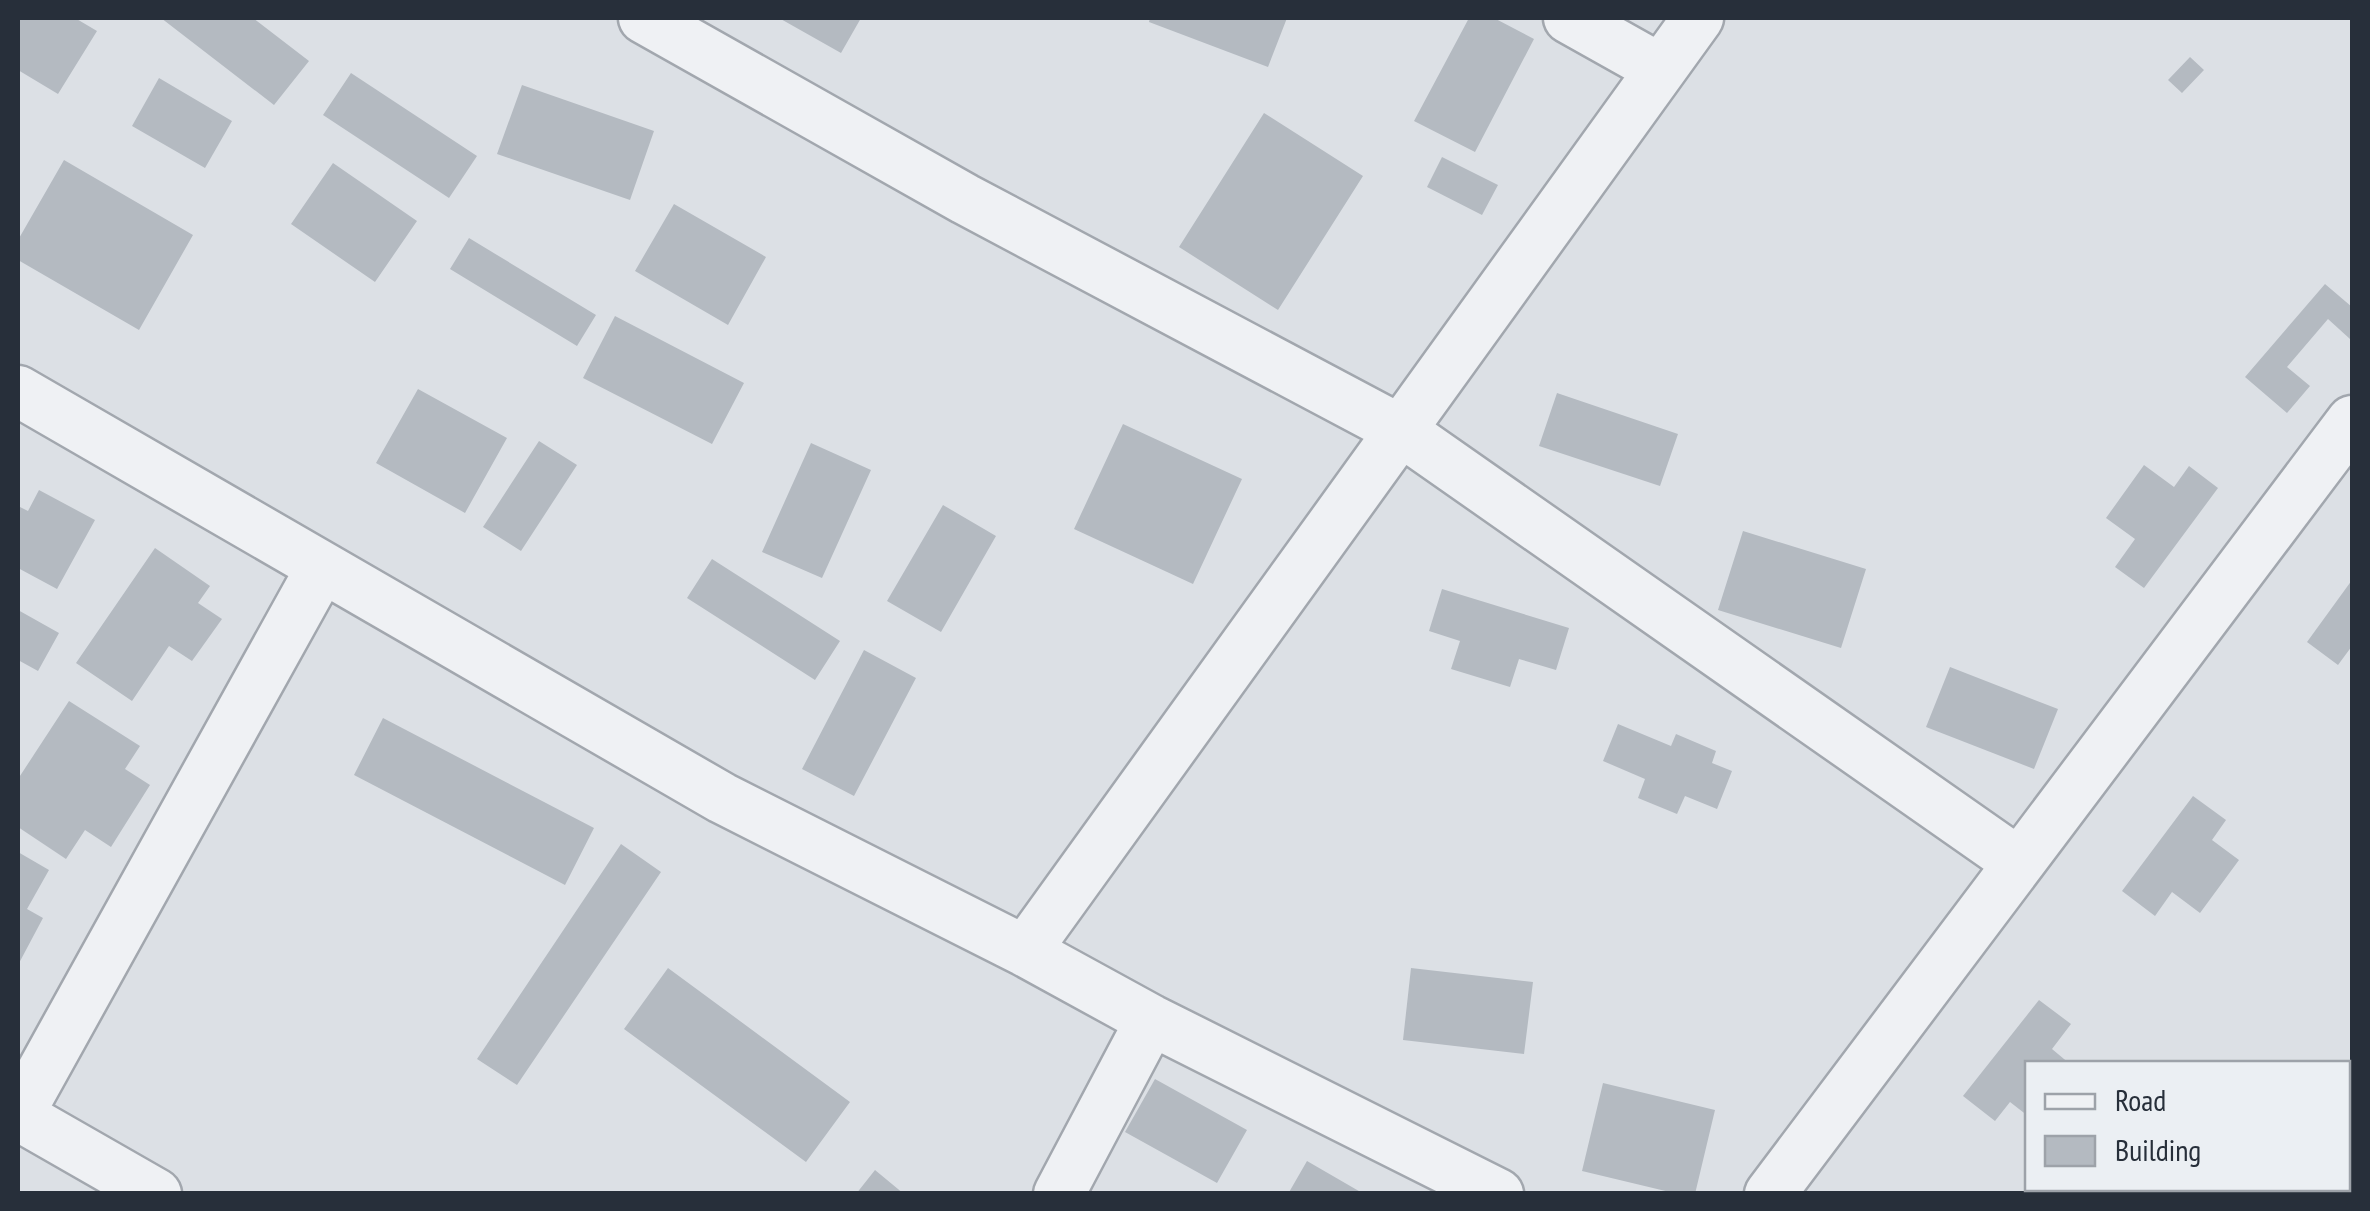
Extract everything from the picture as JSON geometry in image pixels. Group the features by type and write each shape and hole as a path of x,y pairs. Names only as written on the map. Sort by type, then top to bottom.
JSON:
{"street":[{"path":"644,18 965,199 1400,430 2019,863"},
{"path":"1569,18 1660,69"},
{"path":"1025,952 1698,18"},
{"path":"18,392 722,798 1498,1194"},
{"path":"1770,1194 2352,421"},
{"path":"156,1194 18,1115 34,1045 322,566"},
{"path":"1059,1194 1151,1020"}],"building":[{"path":"18,18 75,18 97,31 58,94 18,70"},
{"path":"161,18 253,18 309,61 274,105"},
{"path":"779,18 861,18 841,53"},
{"path":"1150,18 1287,18 1268,67 1149,22"},
{"path":"1469,18 1494,18 1534,39 1475,152 1414,121"},
{"path":"2190,57 2204,70 2182,93 2168,80"},
{"path":"351,73 477,156 449,198 323,115"},
{"path":"159,78 232,121 205,168 132,126"},
{"path":"522,85 654,131 630,200 497,154"},
{"path":"1264,113 1363,176 1278,310 1179,247"},
{"path":"1442,157 1498,185 1482,215 1427,187"},
{"path":"64,160 193,235 139,330 18,260 18,240"},
{"path":"333,163 417,221 375,282 291,224"},
{"path":"674,204 766,257 728,325 635,271"},
{"path":"469,238 596,315 577,346 450,269"},
{"path":"2325,284 2352,307 2352,336 2350,339 2328,319 2287,367 2310,386 2287,413 2245,377"},
{"path":"615,316 744,383 712,444 583,378"},
{"path":"418,389 507,438 465,513 376,463"},
{"path":"1557,393 1678,434 1660,486 1539,446"},
{"path":"1123,424 1242,479 1193,584 1074,529"},
{"path":"539,441 577,465 521,551 483,527"},
{"path":"811,443 871,470 822,578 762,552"},
{"path":"2144,465 2174,487 2189,466 2218,488 2144,588 2115,567 2135,539 2106,518"},
{"path":"39,490 95,520 57,589 18,568 18,506 28,511"},
{"path":"943,505 996,536 941,632 887,601"},
{"path":"1743,531 1866,569 1841,648 1718,610"},
{"path":"155,548 210,586 198,603 222,619 192,661 169,646 132,701 76,663"},
{"path":"712,559 840,641 815,680 687,598"},
{"path":"2352,580 2352,646 2338,665 2307,642"},
{"path":"1442,589 1569,628 1556,670 1519,659 1510,687 1451,669 1460,641 1429,631"},
{"path":"18,610 59,633 38,671 18,660"},
{"path":"864,650 916,678 854,796 802,769"},
{"path":"1950,667 2058,709 2034,769 1926,727"},
{"path":"69,701 140,746 125,769 150,785 111,847 85,830 66,859 18,827 18,779"},
{"path":"383,718 594,828 565,885 354,775"},
{"path":"1618,724 1671,746 1676,734 1716,751 1712,763 1732,771 1717,809 1685,796 1677,814 1638,798 1645,779 1603,761"},
{"path":"2193,796 2226,820 2212,840 2239,860 2200,913 2172,892 2155,916 2122,891"},
{"path":"621,844 661,872 517,1085 477,1059"},
{"path":"18,852 49,870 27,909 43,918 18,965"},
{"path":"668,968 850,1102 806,1162 624,1029"},
{"path":"1411,968 1533,982 1524,1054 1403,1040"},
{"path":"2039,1000 2071,1024 2052,1049 2066,1061 2025,1061 2025,1114 2010,1102 1995,1121 1963,1096"},
{"path":"1155,1079 1247,1130 1217,1183 1125,1132"},
{"path":"1603,1083 1715,1110 1695,1194 1678,1194 1582,1171"},
{"path":"1307,1161 1364,1194 1288,1194"},
{"path":"875,1170 904,1194 856,1194"}]}
